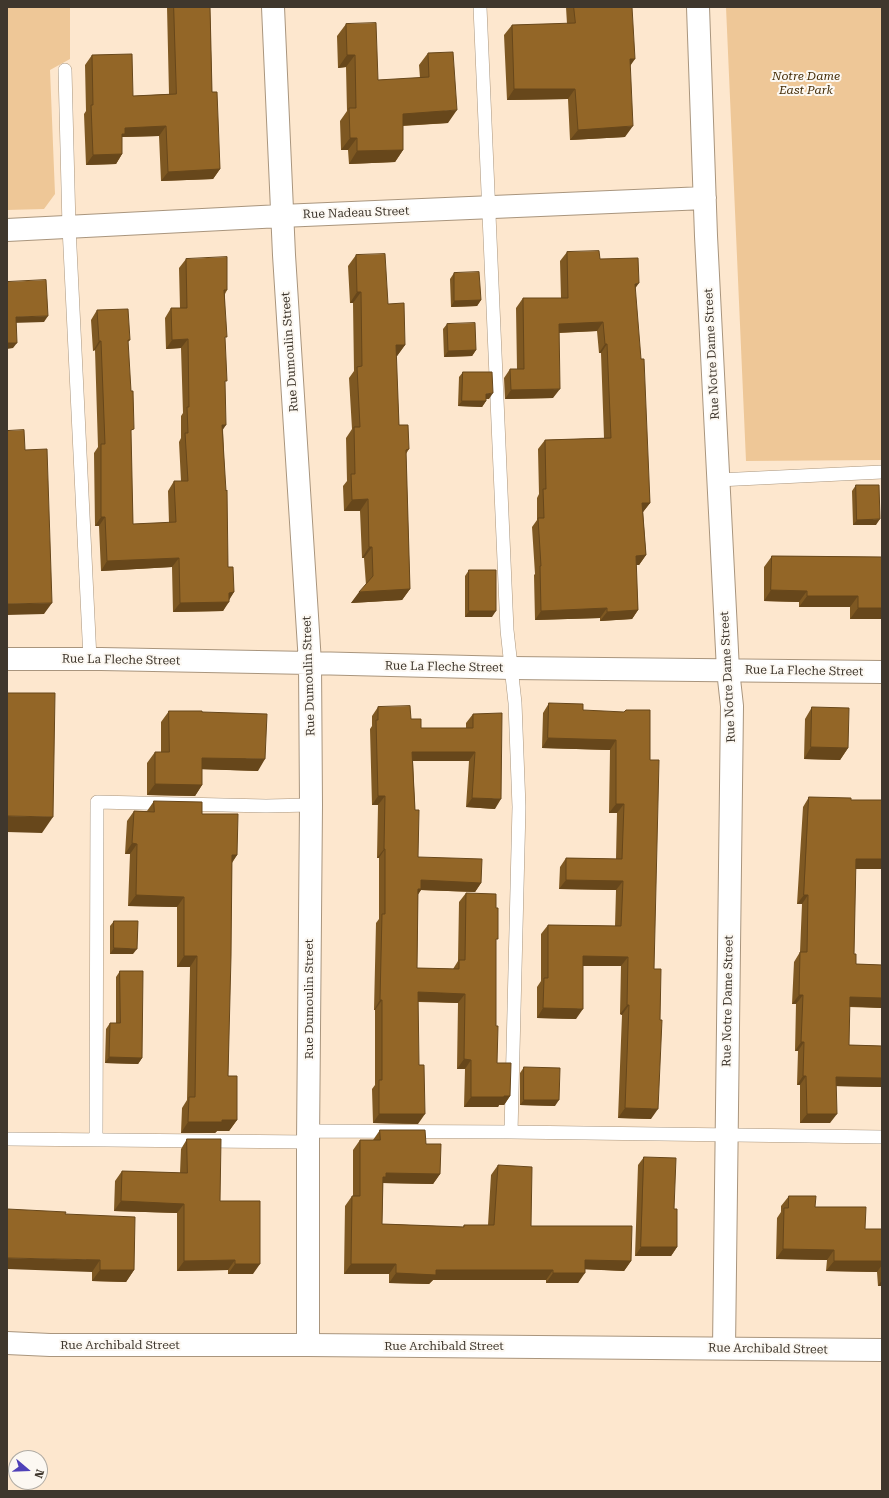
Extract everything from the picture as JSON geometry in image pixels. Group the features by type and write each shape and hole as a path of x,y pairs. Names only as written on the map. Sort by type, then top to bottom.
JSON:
{"street":[{"name":"Rue Dumoulin Street","path":"273,7 281,216 310,662 311,805 308,1345"},
{"name":"Rue Notre Dame Street","path":"698,7 718,480 728,670 732,706 724,1348"},
{"name":"Rue Nadeau Street","path":"7,230 281,216 705,198"},
{"name":"Rue La Fleche Street","path":"7,659 310,662 512,668 882,672"},
{"path":"7,1330 50,1345"},
{"name":"Rue Archibald Street","path":"7,1343 50,1345 308,1345 882,1350"}],"lane":[{"path":"480,7 507,630 515,703 518,807 511,1132"},
{"path":"65,70 69,227 90,659"},
{"path":"718,480 882,472"},
{"path":"96,1140 97,802 266,806 311,805"},
{"path":"7,1139 268,1142 308,1137 511,1132 882,1137"}],"green space":[{"path":"7,7 70,7 70,59 50,70 55,194 44,209 7,210"},
{"name":"Notre Dame East Park","path":"726,7 882,7 882,460 746,461"}],"building":[{"path":"174,7 210,7 212,92 217,92 220,169 168,172 166,126 125,128 125,134 122,134 122,154 93,155 91,105 93,105 92,55 132,54 133,96 176,94"},
{"path":"574,7 632,7 635,59 630,59 633,126 578,130 575,89 514,89 512,25 575,23"},
{"path":"376,23 378,80 429,77 428,53 453,52 457,110 403,114 403,150 357,151 357,138 350,138 349,108 356,108 355,55 347,55 346,24"},
{"path":"599,251 600,259 638,258 639,283 635,284 641,359 644,359 650,503 642,503 646,555 636,556 638,610 607,612 607,608 541,611 541,566 538,518 544,518 543,489 546,489 545,440 611,438 607,344 605,344 603,322 559,324 560,389 511,390 510,369 524,369 523,298 568,298 567,252"},
{"path":"385,254 388,304 404,303 405,345 396,345 399,425 408,425 409,449 406,450 410,589 359,592 373,576 372,547 369,547 368,499 352,500 351,474 355,474 354,427 360,427 357,367 362,366 361,292 357,292 356,255"},
{"path":"227,257 227,290 224,290 227,337 225,337 227,381 225,381 226,425 222,425 226,491 227,490 228,567 233,567 234,592 229,593 229,602 180,603 179,558 107,561 105,517 101,517 101,444 105,444 101,341 99,341 97,310 128,309 130,340 128,340 131,391 133,391 134,429 131,430 133,524 176,522 174,481 188,481 185,433 188,433 187,407 189,407 188,339 172,340 171,308 187,308 186,259"},
{"path":"479,272 481,300 454,301 454,273"},
{"path":"46,280 48,316 16,317 17,343 7,343 7,282"},
{"path":"475,323 476,350 448,351 447,324"},
{"path":"463,372 492,372 493,393 486,394 486,401 462,401"},
{"path":"24,430 25,450 47,449 52,603 7,604 7,431"},
{"path":"856,485 879,485 880,519 857,520"},
{"path":"772,556 882,557 882,608 858,608 858,596 807,596 807,591 771,590"},
{"path":"469,570 496,570 496,611 469,611"},
{"path":"7,693 55,693 53,817 7,816"},
{"path":"549,703 583,704 583,710 624,712 626,710 650,710 650,760 659,760 654,969 661,969 660,1020 662,1020 658,1109 625,1108 629,1005 627,1005 628,957 583,956 583,1009 543,1008 544,978 548,978 548,925 621,926 623,881 566,880 566,858 622,859 624,804 616,804 616,740 548,738"},
{"path":"410,706 411,719 421,719 421,728 473,728 473,714 502,713 501,799 472,798 475,752 412,752 415,810 419,810 418,857 482,859 481,883 421,880 421,889 418,889 417,968 459,969 459,960 465,960 466,893 496,894 496,908 498,908 498,939 496,939 496,1026 498,1026 497,1063 511,1063 510,1096 471,1097 471,1060 464,1059 465,994 418,992 419,1065 424,1065 425,1114 379,1114 379,1080 382,1080 382,1000 380,1000 382,914 385,914 385,796 378,796 376,720 378,720 378,707"},
{"path":"812,707 849,708 848,748 811,747"},
{"path":"169,711 267,714 265,759 202,758 202,785 155,784 155,752 169,752"},
{"path":"809,797 851,798 851,800 882,800 882,859 856,859 854,954 856,954 856,964 882,965 882,998 850,997 849,1045 882,1046 882,1078 836,1077 837,1114 807,1114 806,1076 803,1076 804,1042 801,1042 803,995 799,995 800,952 807,952 808,895 804,895"},
{"path":"154,801 202,802 202,814 238,814 237,855 232,855 228,1076 237,1076 237,1120 222,1120 222,1122 188,1122 189,1097 195,1097 197,956 184,956 184,897 136,895 137,844 132,843 134,811 154,812"},
{"path":"114,921 138,921 137,949 114,948"},
{"path":"120,971 143,971 142,1058 109,1057 110,1023 120,1023"},
{"path":"524,1067 560,1068 559,1100 524,1100"},
{"path":"380,1130 425,1130 426,1144 441,1144 440,1174 386,1173 386,1177 383,1177 382,1224 464,1227 464,1225 494,1225 498,1165 532,1167 531,1226 632,1226 631,1261 585,1260 585,1273 553,1273 553,1270 436,1270 436,1275 396,1273 396,1264 351,1264 352,1196 360,1196 360,1140 380,1140"},
{"path":"187,1139 221,1139 220,1201 260,1201 260,1264 235,1264 235,1260 184,1261 184,1204 121,1201 122,1171 187,1173"},
{"path":"644,1157 676,1158 674,1209 677,1209 677,1247 641,1247"},
{"path":"789,1196 816,1196 815,1207 866,1207 865,1229 882,1229 882,1261 834,1261 834,1250 783,1249 784,1208 788,1208"},
{"path":"7,1209 66,1212 65,1214 135,1217 134,1270 100,1270 100,1260 7,1258"}]}
